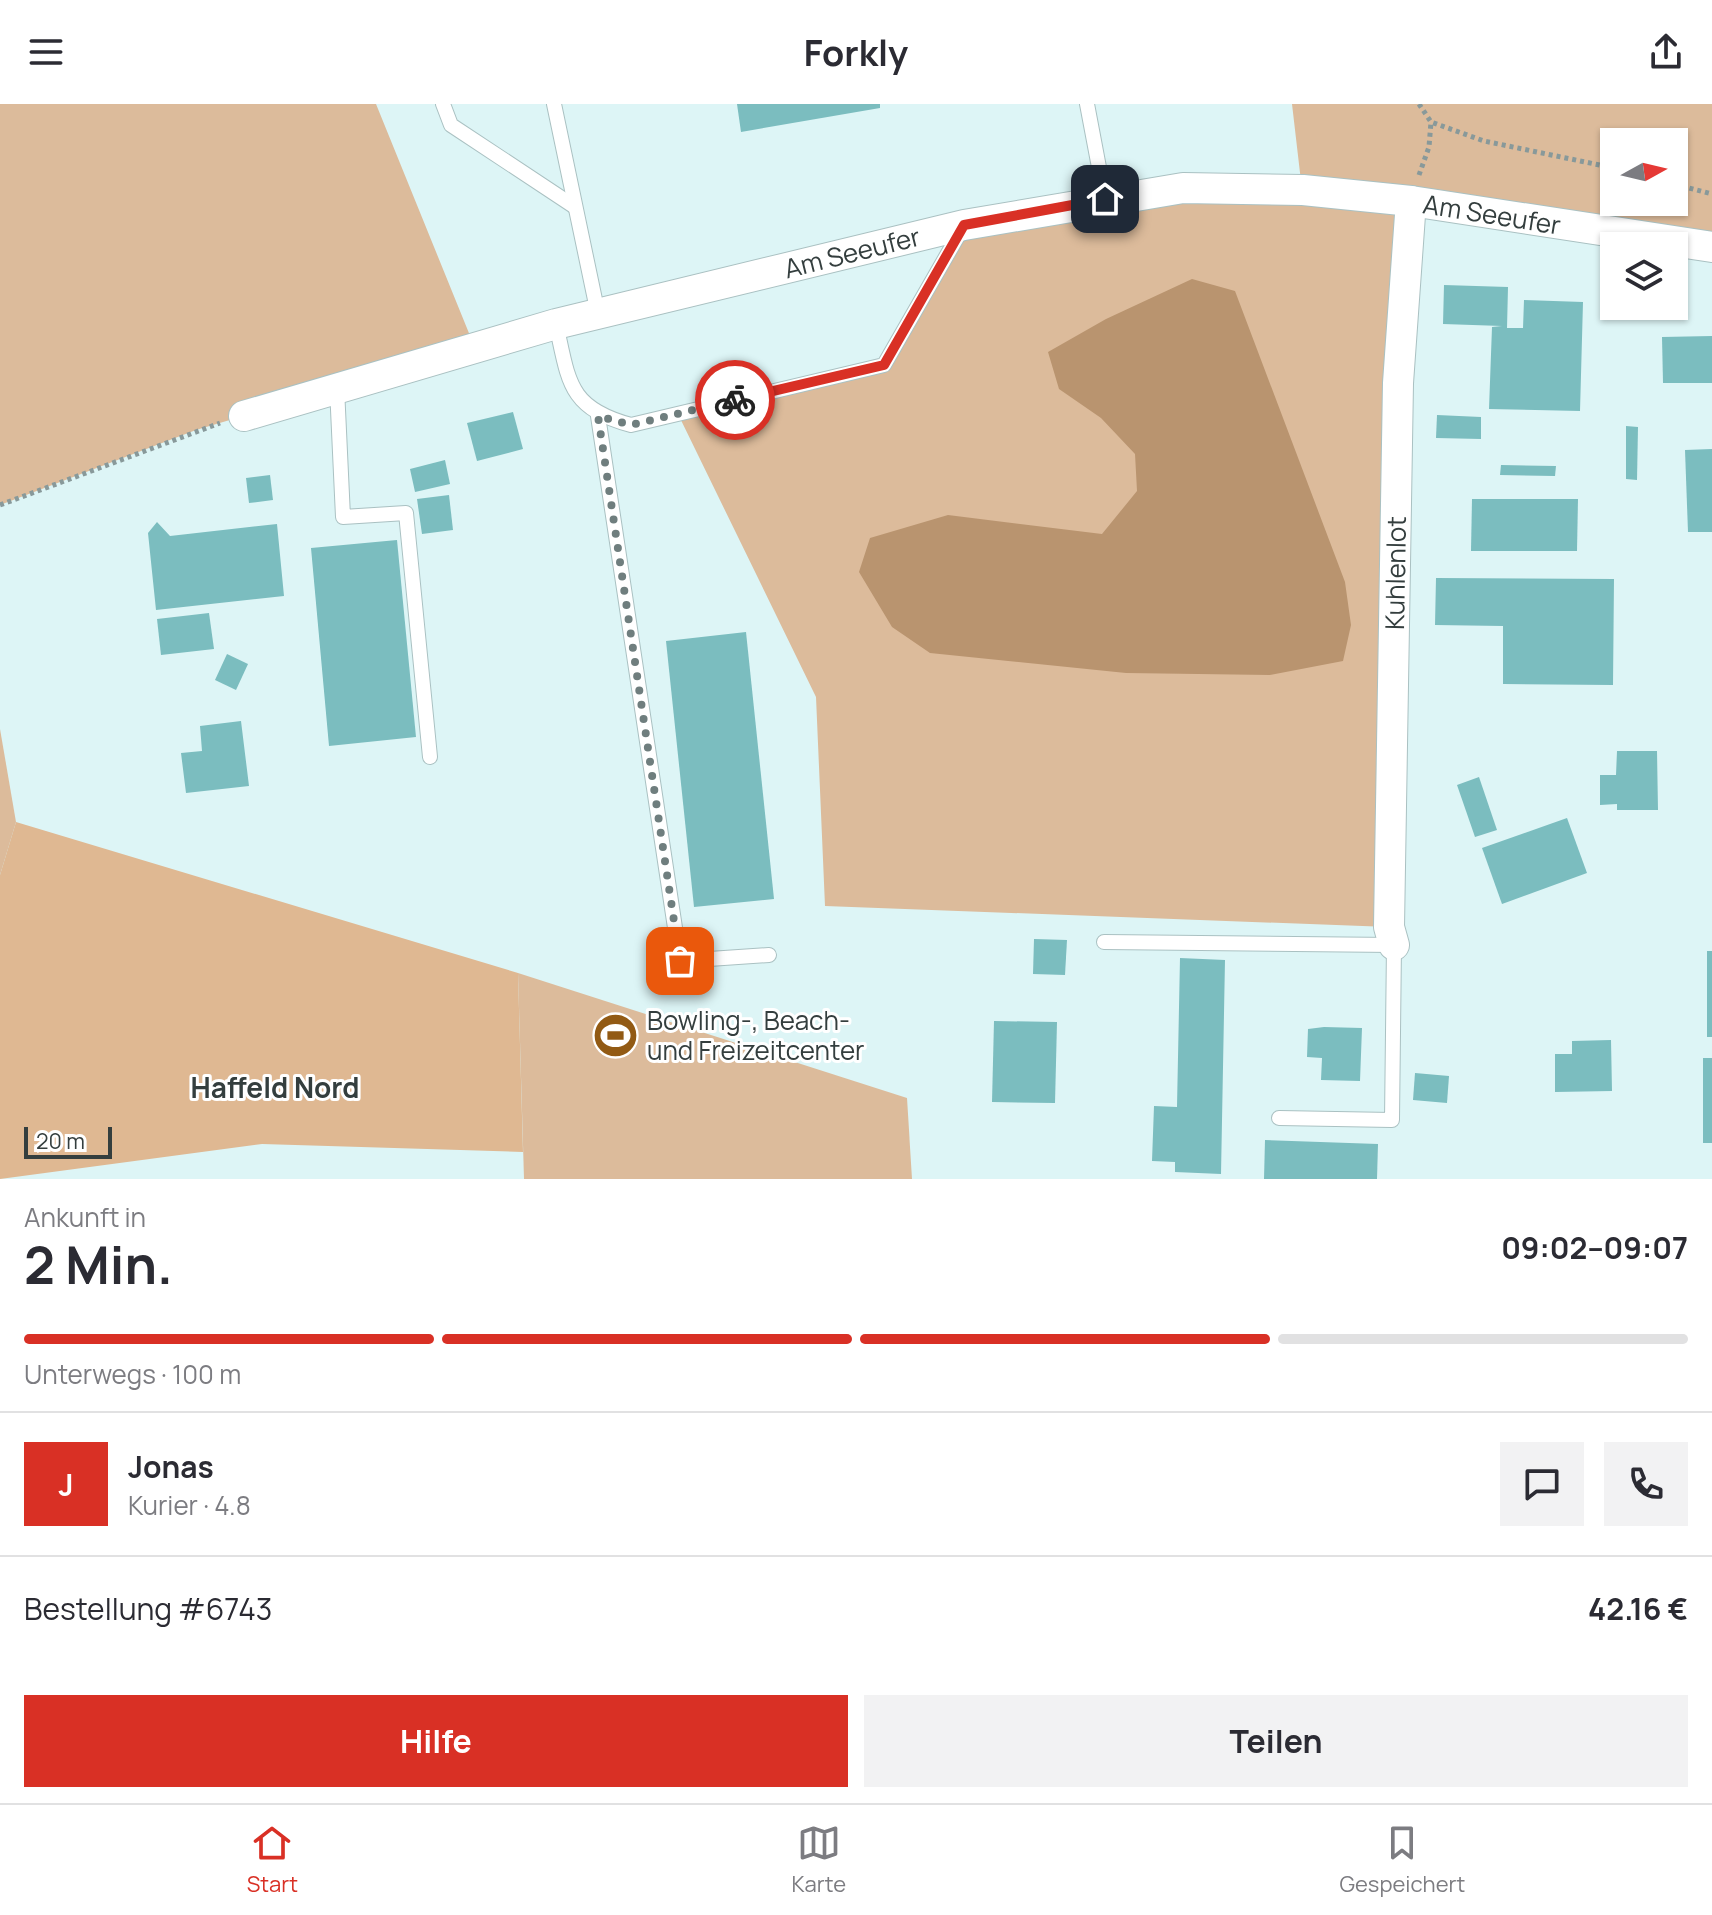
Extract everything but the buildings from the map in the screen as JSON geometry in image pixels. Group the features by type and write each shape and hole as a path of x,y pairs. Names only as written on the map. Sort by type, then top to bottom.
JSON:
{"street":[{"name":"Am Seeufer","path":"244,416 556,324 964,225 1183,188 1303,190 1411,201 1712,247"},
{"name":"Kuhlenlot","path":"1394,945 1389,927 1398,399 1411,201"}],"lane":[{"path":"443,104 451,125 575,207"},
{"path":"554,104 598,314"},
{"path":"1087,104 1105,199"},
{"path":"556,324 569,384 598,416 631,425 884,365 964,225"},
{"path":"337,388 343,517 406,513 430,757"},
{"path":"598,416 680,961 769,955"},
{"path":"1104,942 1394,945 1392,1120 1279,1118"}],"path":[{"path":"1419,104 1431,122 1484,141 1600,165"},
{"path":"1411,201 1429,147 1431,122"},
{"path":"1688,188 1712,194"},
{"path":"0,505 196,430 244,416"}],"shaded area":[{"path":"0,104 376,104 475,348 196,430 0,505"},
{"path":"1292,104 1712,104 1712,247 1688,243 1688,232 1614,232 1411,201 1389,927 825,906 816,697 678,414 884,365 964,225 1302,190"},
{"path":"1192,279 1235,291 1345,582 1351,625 1343,661 1270,675 1126,673 930,653 892,627 859,572 870,538 948,515 1102,534 1137,491 1135,454 1101,418 1059,389 1048,352 1106,319"},
{"path":"0,729 16,822 0,875"},
{"path":"16,822 518,973 523,1152 262,1144 0,1179 0,875"},
{"name":"Bowling-, Beach- und Freizeitcenter","path":"518,973 907,1098 912,1179 524,1179"}],"way so far":[{"path":"680,961 598,416 631,425 735,400"}],"place":[{"name":"Bowling-, Beach- und Freizeitcenter","path":"616,1035"}],"district":[{"name":"Haffeld Nord","path":"275,1087"}],"route":[{"path":"735,400 884,365 964,225 1105,199"}]}
